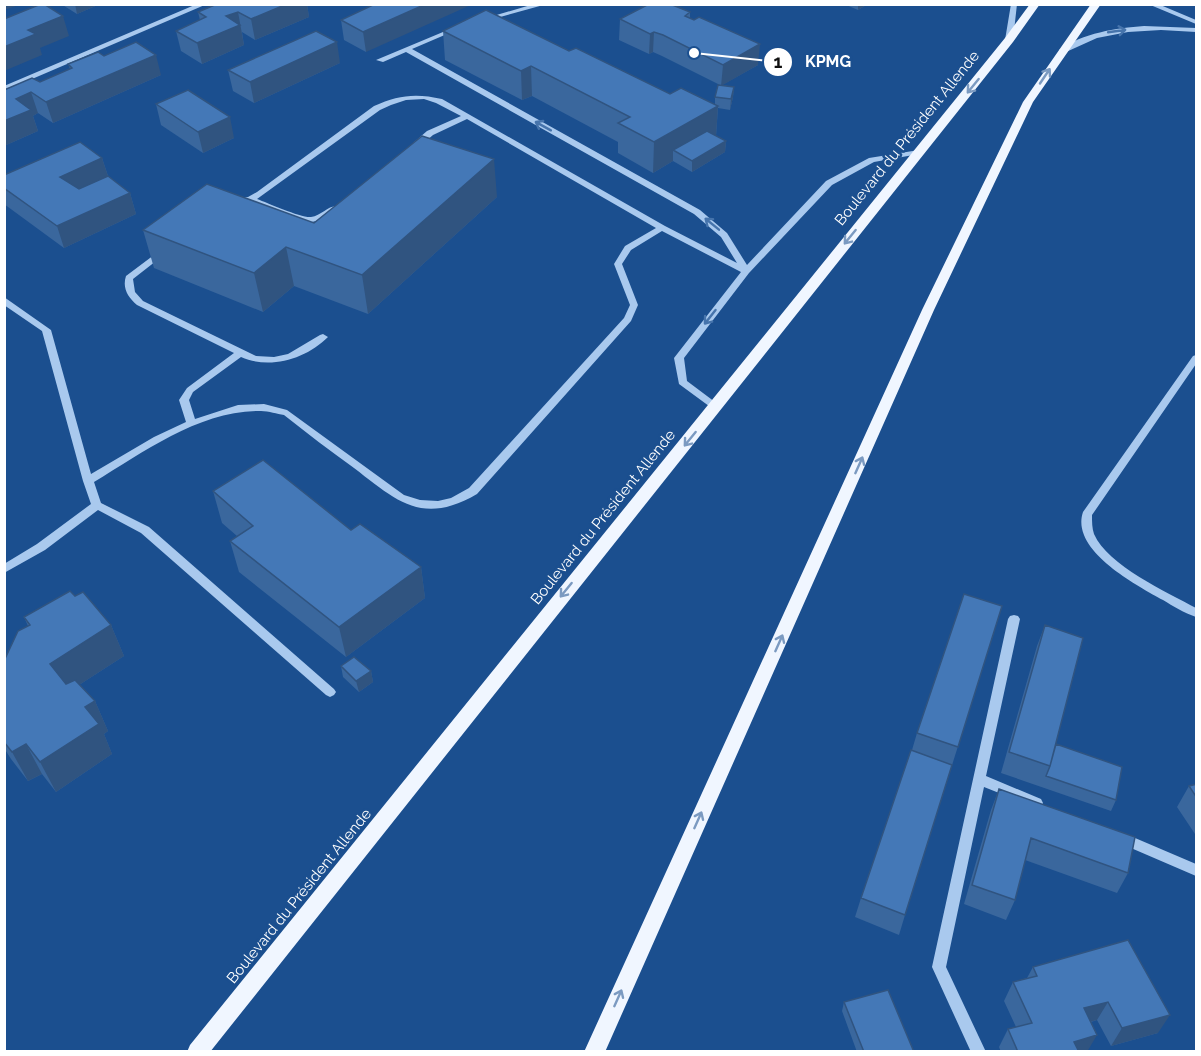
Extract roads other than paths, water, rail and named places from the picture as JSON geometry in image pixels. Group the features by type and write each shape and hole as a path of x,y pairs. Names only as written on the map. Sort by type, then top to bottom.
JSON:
{"main road":[{"name":"Boulevard du Président Allende","path":"197,1052 716,407 1009,40 1035,4"},
{"path":"594,1052 928,310 1028,102 1096,4"}],"street":[{"path":"4,89 204,4"},
{"path":"479,21 544,4"},
{"path":"1009,40 1014,4"},
{"path":"1151,4 1197,22"},
{"path":"380,60 469,24"},
{"path":"1063,50 1085,38 1111,31 1164,27 1197,30"},
{"path":"406,49 697,212 724,235 746,271"},
{"path":"230,201 250,198 377,108 406,98 424,98 439,101 467,116 662,228 746,271"},
{"path":"403,155 430,133 467,116"},
{"path":"716,407 682,382 679,358 746,271 829,183 872,160 919,152"},
{"path":"250,198 308,220 321,217 340,204"},
{"path":"88,481 191,422 243,408 274,407 287,413 400,498 419,506 438,506 459,500 474,491 628,319 634,305 618,264 628,248 662,228"},
{"path":"166,249 129,278 128,288 132,296 140,303 254,359 268,361 284,359 299,354 323,337"},
{"path":"4,300 46,330 88,481 97,505 145,530 330,692"},
{"path":"191,422 184,400 190,390 240,353"},
{"path":"1197,358 1087,515 1088,533 1100,551 1126,572 1197,613"},
{"path":"4,569 97,505"},
{"path":"979,1052 939,967 1014,619"},
{"path":"980,779 1045,806"},
{"path":"1110,834 1197,870"}],"place":[{"name":"KPMG","path":"694,53"}]}
